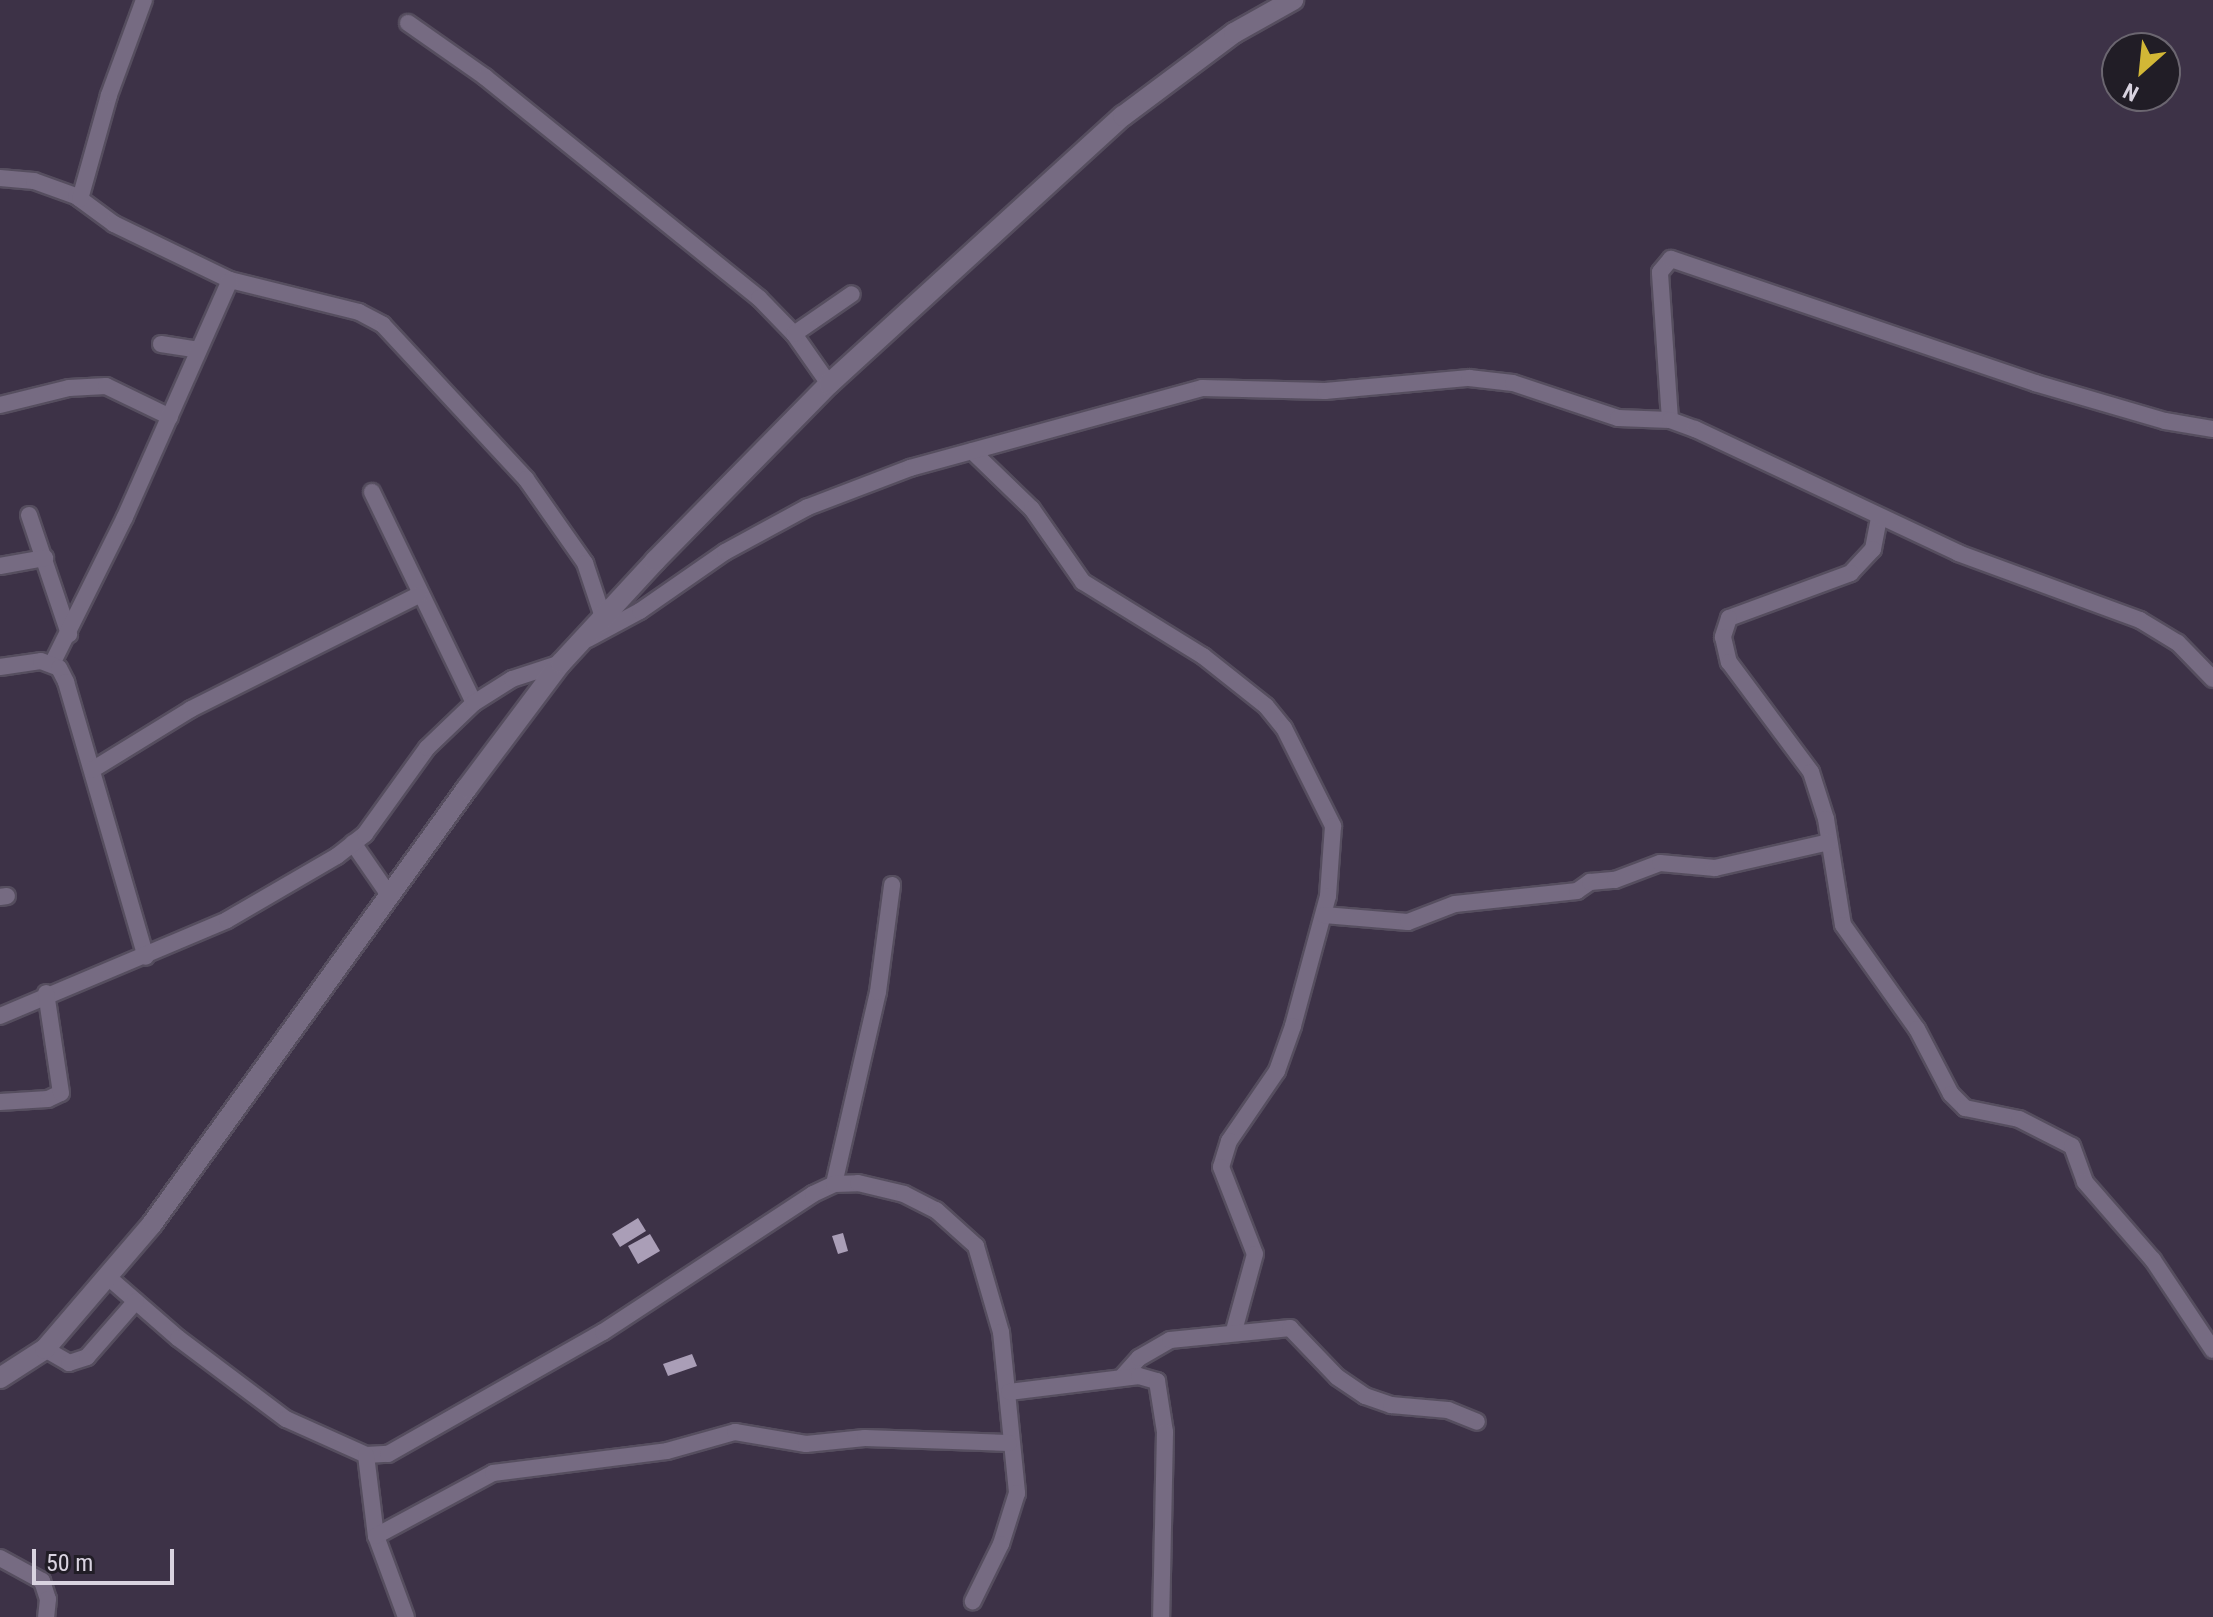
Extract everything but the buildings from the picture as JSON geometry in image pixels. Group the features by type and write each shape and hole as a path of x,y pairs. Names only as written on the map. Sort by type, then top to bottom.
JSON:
{"street":[{"path":"80,199 109,95 144,0"},
{"path":"0,1378 45,1349 108,1277 561,663 603,617 829,384 1123,116 1234,33 1293,0"},
{"path":"408,23 591,161 679,238 759,298 794,334 829,384"},
{"path":"0,178 34,181 80,199 144,241 230,280 359,312 405,345 480,425 554,517 585,563 603,617"},
{"path":"1670,420 1660,272 1671,259 1966,362 2165,421 2213,429"},
{"path":"52,664 69,634 170,417 230,280"},
{"path":"794,334 852,294"},
{"path":"161,344 199,350"},
{"path":"579,643 808,507 972,451 1168,396 1231,386 1325,391 1492,380 1618,418 1670,420 1879,518 2044,587 2140,620 2178,643 2213,679"},
{"path":"0,405 69,388 106,386 170,417"},
{"path":"972,451 1026,501 1083,582 1203,656 1266,706 1284,728 1335,834 1324,915 1277,1071 1229,1141 1221,1167 1255,1254 1234,1331"},
{"path":"372,492 419,595 474,703"},
{"path":"29,515 69,634"},
{"path":"1879,518 1873,549 1851,573 1811,592 1738,611 1724,630 1733,670 1811,772 1829,842 1843,925 1917,1029 1951,1094 1965,1108 2019,1119 2072,1146 2085,1182 2153,1260 2213,1350"},
{"path":"0,566 45,558"},
{"path":"92,770 134,749 191,709 419,595"},
{"path":"0,667 41,661 52,664 66,682 146,957"},
{"path":"0,1016 46,993 146,957 263,900 353,843 384,811 427,748 474,703 512,679 561,663"},
{"path":"1324,915 1408,922 1455,904 1577,891 1590,882 1615,880 1660,863 1715,868 1829,842"},
{"path":"353,843 389,895"},
{"path":"834,1184 878,992 892,885"},
{"path":"0,1102 48,1099 61,1093 46,993"},
{"path":"108,1277 286,1419 366,1455 388,1454 513,1385 834,1184 876,1185 904,1194 969,1236 992,1289 1009,1392 1009,1443 1016,1501 973,1601"},
{"path":"45,1349 69,1363 87,1357 136,1301"},
{"path":"1121,1378 1160,1344 1234,1331 1294,1329 1337,1377 1365,1396 1391,1405 1448,1410 1477,1422"},
{"path":"1009,1392 1152,1377 1163,1403 1166,1551 1161,1617"},
{"path":"376,1536 493,1473 667,1451 735,1432 796,1444 865,1438 1009,1443"},
{"path":"366,1455 376,1536 406,1617"},
{"path":"0,1558 42,1581 48,1599 46,1617"}]}
